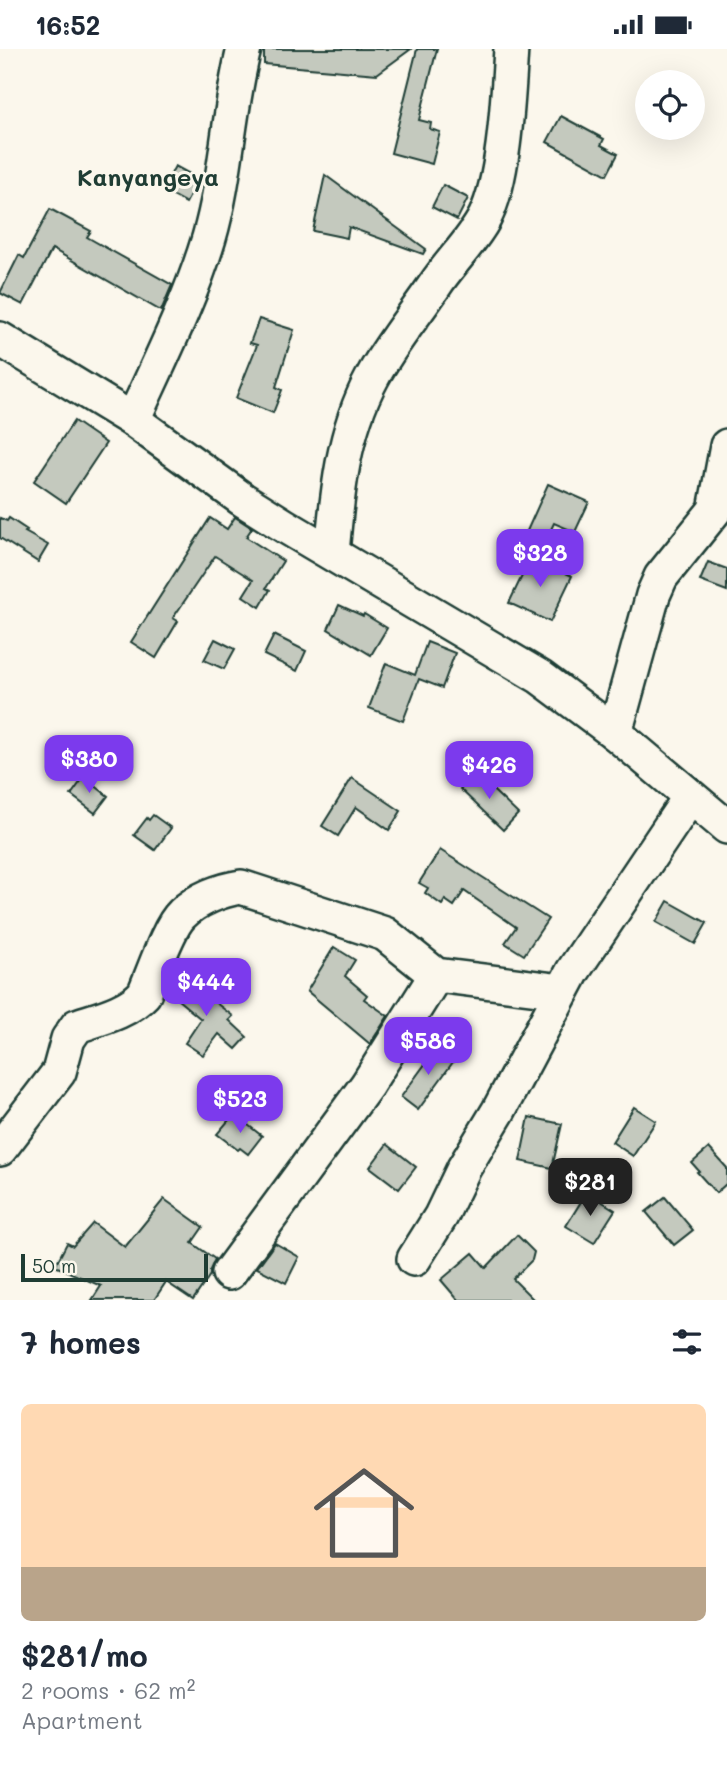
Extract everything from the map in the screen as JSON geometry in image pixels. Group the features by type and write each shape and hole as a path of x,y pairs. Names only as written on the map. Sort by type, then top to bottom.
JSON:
{"street":[{"path":"133,420 190,296 209,237 225,171 230,113 243,49"},
{"path":"332,553 338,494 348,447 354,423 372,378 479,225 496,186 511,49"},
{"path":"0,339 133,420 242,499 540,677 615,733 727,827"},
{"path":"615,733 653,595 661,577 715,510 727,446"},
{"path":"414,1259 441,1216 464,1168 499,1110 562,991 690,797"},
{"path":"0,1149 59,1072 71,1032 77,1026 137,1002 144,994 182,913 222,889 241,887 385,935 436,975 562,991"},
{"path":"229,1273 367,1086 436,975"}],"building":[{"path":"264,49 411,49 377,74 264,64"},
{"path":"417,49 437,49 419,120 431,123 430,129 440,132 432,164 391,153"},
{"path":"561,116 604,139 601,145 618,154 607,175 547,142"},
{"path":"175,166 199,179 186,203 162,190"},
{"path":"325,175 426,249 423,254 349,227 347,238 313,231"},
{"path":"443,185 468,198 457,220 432,207"},
{"path":"50,209 91,231 87,237 172,285 161,311 52,249 23,305 0,293 19,255 24,258"},
{"path":"259,319 294,330 276,387 282,390 273,413 236,398 257,345 250,343"},
{"path":"74,421 106,443 66,503 34,481"},
{"path":"548,484 589,502 575,532 554,523 537,559 518,551"},
{"path":"235,517 252,528 246,537 283,561 266,588 270,590 260,607 243,596 253,580 215,556 173,618 178,621 156,658 131,642 210,518 227,529"},
{"path":"0,518 7,521 9,518 27,530 25,532 48,545 38,562 0,538"},
{"path":"531,557 572,576 550,622 509,603"},
{"path":"708,562 727,569 727,591 700,581"},
{"path":"339,605 363,616 364,614 387,628 371,655 328,629"},
{"path":"274,635 306,651 297,671 264,655"},
{"path":"215,639 235,649 224,669 204,660"},
{"path":"427,642 455,653 442,688 419,679 403,721 369,708 386,663 415,675"},
{"path":"475,773 518,814 503,830 460,789"},
{"path":"84,777 108,796 95,813 71,795"},
{"path":"352,778 401,811 389,830 356,807 338,836 322,826"},
{"path":"153,815 171,828 155,850 134,835 147,818 149,820"},
{"path":"440,850 548,919 524,955 505,943 516,927 464,891 454,906 445,900 442,905 425,893 428,888 419,883"},
{"path":"668,901 707,923 695,944 656,922"},
{"path":"334,947 355,960 345,976 367,995 364,999 388,1016 370,1044 307,991"},
{"path":"185,978 210,1002 212,1000 233,1016 229,1020 247,1037 236,1049 219,1034 203,1055 185,1043 201,1019 166,990 169,983"},
{"path":"439,1045 456,1058 418,1110 401,1097"},
{"path":"634,1107 656,1121 633,1156 612,1142"},
{"path":"234,1114 262,1136 248,1154 217,1134"},
{"path":"529,1117 562,1124 552,1168 520,1161"},
{"path":"387,1144 416,1167 399,1189 370,1167"},
{"path":"709,1148 727,1168 727,1183 716,1193 692,1163"},
{"path":"587,1192 615,1210 594,1243 566,1226"},
{"path":"665,1197 693,1230 674,1245 646,1212"},
{"path":"164,1199 203,1227 192,1243 215,1259 210,1275 193,1300 166,1282 154,1300 92,1300 101,1286 55,1266 67,1243 73,1246 93,1223 125,1247"},
{"path":"517,1235 534,1252 532,1260 513,1279 534,1300 458,1300 441,1280 473,1253 486,1268"},
{"path":"275,1243 299,1257 286,1283 257,1268"}],"district":[{"name":"Kanyangeya","path":"148,178"}]}
